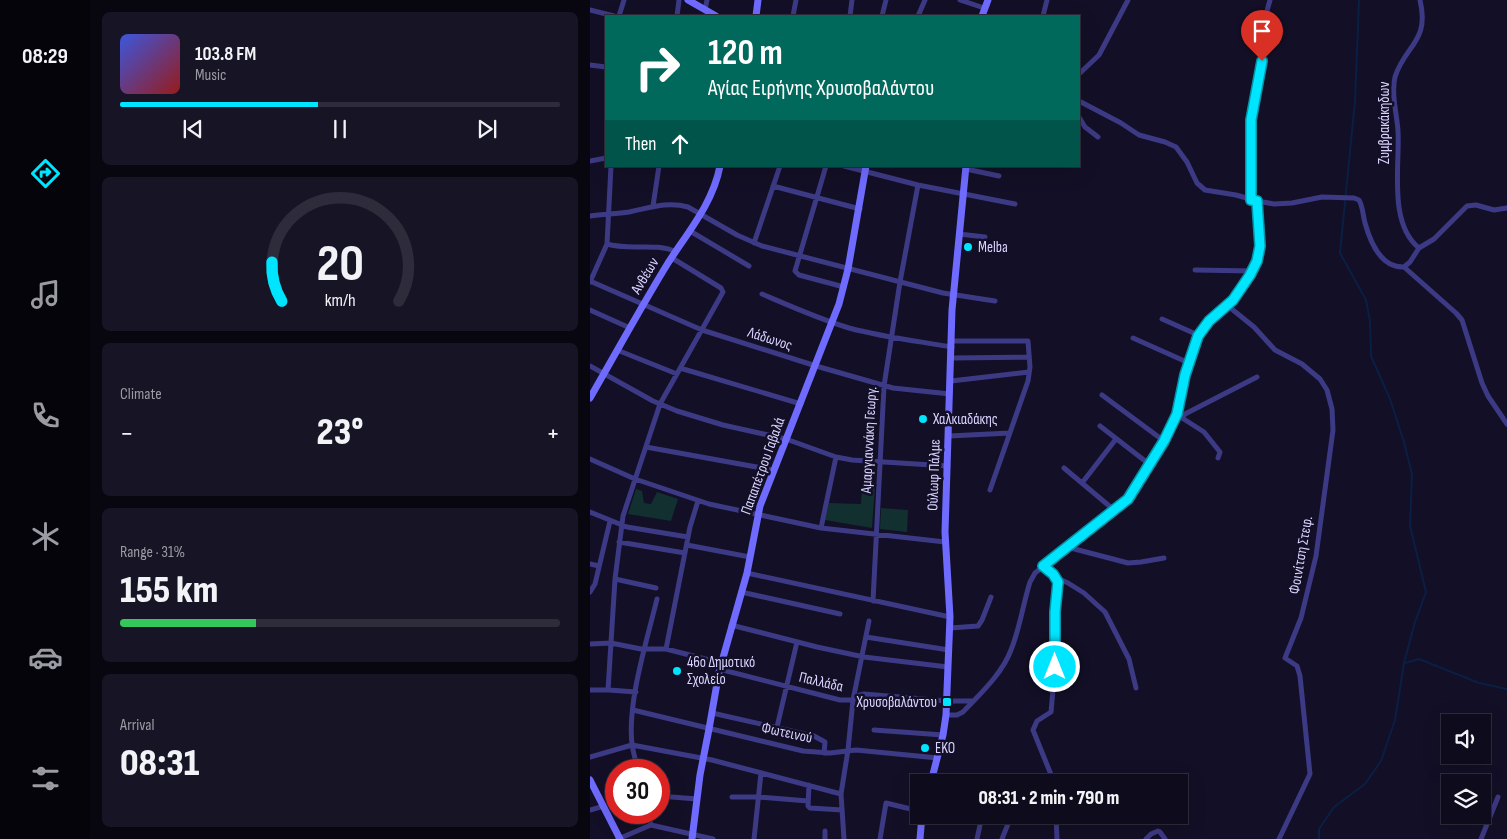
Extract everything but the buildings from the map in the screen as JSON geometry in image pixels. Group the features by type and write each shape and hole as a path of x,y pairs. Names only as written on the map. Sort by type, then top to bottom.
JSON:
{"street":[{"path":"619,15 624,0"},
{"path":"677,15 679,0"},
{"path":"688,0 714,15"},
{"path":"705,10 707,0"},
{"path":"756,15 758,0"},
{"path":"793,15 796,0"},
{"path":"850,15 852,0"},
{"path":"882,15 886,0"},
{"path":"918,15 925,0"},
{"path":"960,0 984,8"},
{"path":"982,15 988,0"},
{"path":"1043,15 1047,0"},
{"path":"1080,73 1099,55 1128,0"},
{"path":"946,715 961,714 990,682 1009,654 1030,582 1035,573 1131,496 1179,416 1188,363 1198,335 1209,321 1228,306 1257,261 1260,249 1254,200 1251,116 1264,53 1266,37 1265,18 1270,0"},
{"name":"Ζυμβρακάκηδων","path":"1419,248 1412,242 1406,229 1398,197 1396,176 1398,129 1394,86 1397,73 1422,30 1423,16 1420,0"},
{"path":"590,10 610,15"},
{"path":"590,65 605,67"},
{"path":"1080,101 1139,135 1172,145 1185,158 1197,183 1202,188 1254,200 1287,204 1316,197 1354,198 1360,202 1367,229 1379,254 1393,265 1404,267 1462,320 1482,383 1488,396 1507,424"},
{"path":"1080,120 1085,127 1098,137"},
{"path":"590,161 605,158"},
{"path":"590,282 607,244 611,167"},
{"path":"653,206 659,167"},
{"name":"Ανθέων","path":"590,398 644,304 700,214 716,183 720,167"},
{"path":"754,243 780,167"},
{"path":"826,167 795,268 796,274 844,287"},
{"path":"851,167 866,169 918,184 1015,204"},
{"path":"966,168 999,176"},
{"name":"Ούλωφ Πάλμε","path":"933,774 944,735 947,701 950,617 945,542 953,295 966,168"},
{"name":"Παπαπέτρου Γαβαλά","path":"692,837 703,758 710,729 720,666 747,573 758,514 773,470 833,323 848,269 866,169"},
{"name":"Αμαργιαννάκη Γεωργ.","path":"873,601 884,386 918,184"},
{"path":"773,186 860,209"},
{"path":"590,216 628,212 653,206 682,205 754,243 953,295 995,301"},
{"path":"1404,267 1410,262 1419,248 1434,238 1468,206 1476,205 1494,210 1507,208"},
{"path":"690,231 749,266"},
{"path":"959,234 985,237"},
{"path":"607,244 618,247 667,248 723,291 660,404 621,525 615,579 608,690"},
{"path":"1195,270 1252,271"},
{"name":"Λάδωνος","path":"590,282 702,330 816,366 884,386 904,390 950,394"},
{"path":"762,294 833,323 891,337 952,344 1028,341 1029,372 990,490"},
{"name":"Φοινίτση Στεφ.","path":"1228,306 1254,327 1275,350 1302,364 1320,379 1327,390 1333,417 1314,564 1300,622 1285,657 1286,660 1296,666 1300,676 1310,774 1279,839"},
{"path":"590,310 630,328"},
{"path":"1162,319 1198,335"},
{"path":"1133,338 1188,363"},
{"path":"617,350 678,371 800,404"},
{"path":"951,358 1029,357"},
{"path":"590,366 660,404 722,425 786,439 836,458 948,466"},
{"path":"950,381 1029,372"},
{"path":"1179,416 1257,377"},
{"path":"1102,394 1164,441"},
{"path":"1179,416 1205,432 1220,452 1218,458"},
{"path":"1100,426 1149,464"},
{"path":"949,436 1010,433"},
{"path":"1082,482 1116,439"},
{"path":"646,447 773,470"},
{"path":"820,528 836,458"},
{"path":"590,459 635,479 698,501 820,528 945,542"},
{"path":"1064,468 1114,510"},
{"path":"666,649 688,537 698,501"},
{"path":"590,512 621,525 688,537"},
{"path":"590,592 594,587 610,521"},
{"path":"619,542 685,553"},
{"path":"687,545 750,557"},
{"path":"1066,547 1131,563 1164,558"},
{"path":"590,564 599,566"},
{"path":"1043,566 1057,578 1077,588 1105,612 1129,659 1136,688"},
{"path":"747,573 950,617"},
{"path":"1051,774 1033,730 1036,723 1049,715 1053,707 1057,578"},
{"path":"615,579 656,588"},
{"path":"741,592 840,614"},
{"path":"950,628 978,626 990,597"},
{"path":"635,759 632,745 633,710 657,599"},
{"path":"844,839 841,794 854,700 869,621"},
{"path":"732,624 862,657 948,667"},
{"path":"866,637 949,650"},
{"path":"777,727 797,642"},
{"name":"Παλλάδα","path":"590,644 610,643 645,650 666,649 786,686 840,700 854,700 856,696 864,694 973,702"},
{"path":"590,690 636,692"},
{"name":"Φωτεινού","path":"633,710 793,749 824,753 848,750 938,758"},
{"path":"712,713 821,739 825,742 824,753"},
{"path":"874,730 944,735"},
{"path":"590,756 632,745 703,758 841,794"},
{"path":"754,839 761,773"},
{"path":"590,780 619,839 651,825 692,837 713,839"},
{"path":"808,785 808,802 812,809 842,810"},
{"path":"732,796 808,802"},
{"path":"670,797 697,799"},
{"path":"1481,839 1498,797"},
{"path":"880,839 886,804 910,809"},
{"path":"590,810 604,806"},
{"path":"920,839 921,824"},
{"path":"977,839 979,824"},
{"path":"1002,839 1008,824"},
{"path":"1056,824 1057,839"},
{"path":"825,831 825,839"},
{"path":"1146,839 1158,831 1165,839"}],"green space":[{"path":"862,486 875,486 872,528 825,520 829,503 861,504"},
{"path":"636,489 642,491 644,503 651,504 657,492 678,499 671,521 628,514"},
{"path":"881,508 908,510 907,532 880,529"}],"waterway":[{"path":"1319,839 1319,829 1334,807 1365,784 1381,761 1395,720 1404,663 1415,622 1426,592 1410,526 1412,474 1404,442 1390,399 1371,356 1370,321 1366,300 1340,253 1355,101 1359,0"},
{"path":"1405,663 1419,659 1479,683 1507,689"}],"place":[{"name":"Melba","path":"968,247"},
{"name":"Χαλκιαδάκης","path":"923,419"},
{"name":"46ο Δημοτικό Σχολείο","path":"677,671"},
{"name":"Χρυσοβαλάντου","path":"947,702"},
{"name":"EKO","path":"925,748"}],"route":[{"path":"1055,667 1055,612 1058,582 1057,578 1043,566 1131,496 1170,430 1178,410 1188,363 1198,336 1209,321 1233,300 1257,261 1260,246 1257,201 1251,200 1250,124 1262,61"}]}
